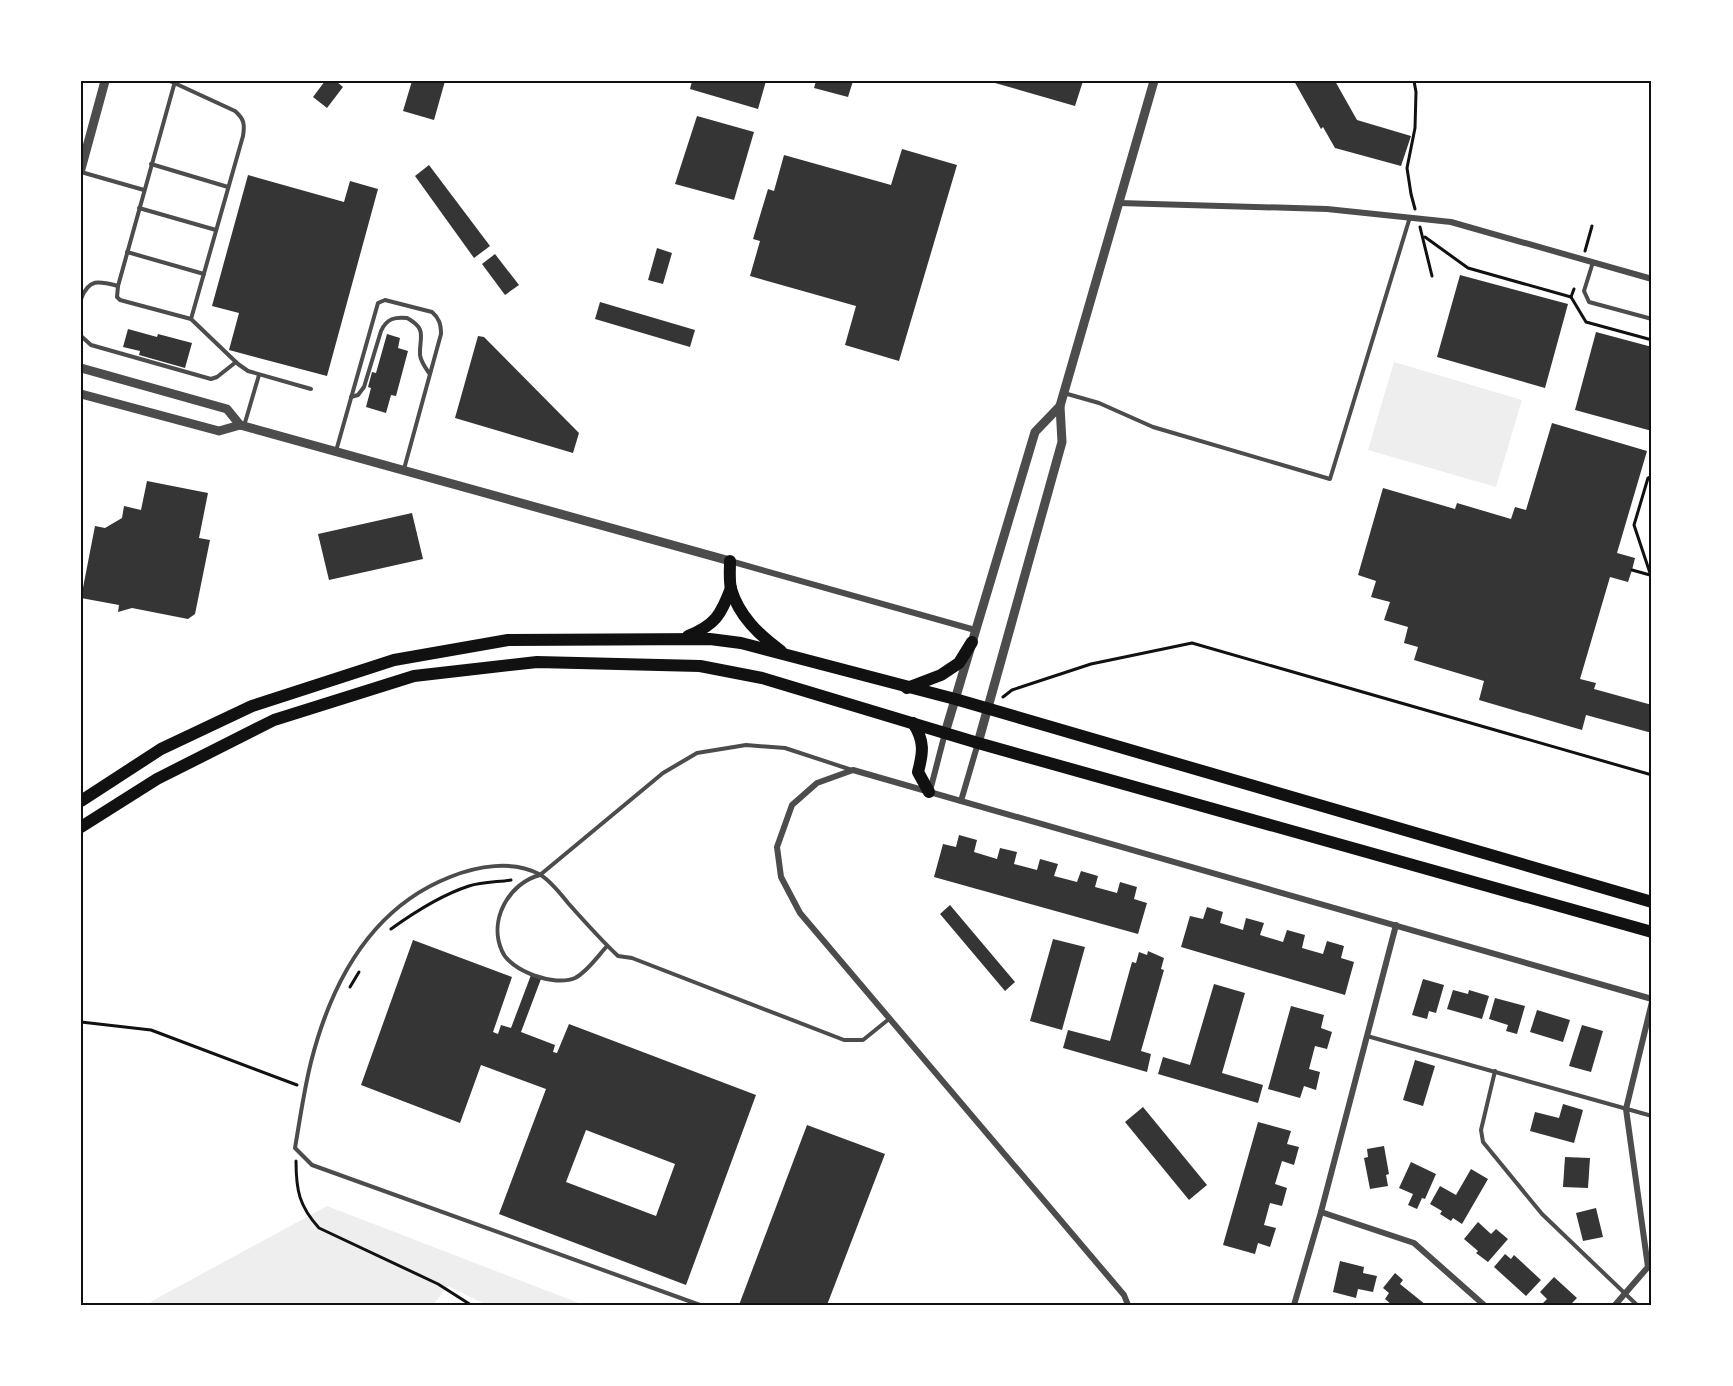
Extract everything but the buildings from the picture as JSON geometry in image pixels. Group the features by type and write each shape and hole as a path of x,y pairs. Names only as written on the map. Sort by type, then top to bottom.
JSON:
{"highway":[{"path":"685,638 702,631 715,621 723,609 731,588 730,561"},
{"path":"731,588 748,621 762,637 786,655"},
{"path":"908,688 941,675 959,663 973,636"},
{"path":"81,801 161,749 252,706 394,660 508,640 685,638 741,644 955,699 1652,902"},
{"path":"81,827 157,779 274,720 414,676 537,662 700,666 731,670 762,678 978,743 1652,932"},
{"path":"913,723 923,743 918,772 930,792"}],"street":[{"path":"81,171 105,81"},
{"path":"961,801 1062,442 1060,406 1154,81"},
{"path":"1119,203 1328,208 1451,222 1652,279"},
{"path":"81,368 227,409 242,425"},
{"path":"81,394 219,431 242,425 730,561 973,636"},
{"path":"930,792 973,636 1035,432 1060,406"},
{"path":"1128,1305 1124,1295 800,913 781,877 777,847 792,805 817,783 853,770 1396,925 1652,1001 1626,1108 1648,1267 1616,1305"},
{"path":"1294,1305 1321,1212 1396,925"},
{"path":"1321,1212 1414,1243 1484,1305"}],"lane":[{"path":"191,319 245,124 235,111 172,83 117,297 120,300 191,319 248,371 311,389"},
{"path":"151,165 229,187"},
{"path":"81,171 144,190"},
{"path":"139,208 216,230"},
{"path":"1064,393 1098,403 1153,427 1330,479 1410,217"},
{"path":"127,252 204,274"},
{"path":"1593,262 1584,291 1589,302 1652,320"},
{"path":"81,299 84,290 99,281 118,286"},
{"path":"336,451 378,303 381,300 432,312 437,316 441,334 403,470"},
{"path":"351,397 358,395 364,387 381,331 391,318 407,318 420,329 422,340 420,356 429,373"},
{"path":"81,336 92,345 212,379 236,362"},
{"path":"242,425 259,375"},
{"path":"608,946 575,978 565,981 544,979 525,971 510,961 502,952 497,927 503,905 528,878 540,875 663,773 697,753 746,745 785,748 853,770"},
{"path":"700,1305 312,1165 296,1148 306,1088 319,1032 336,988 360,949 388,915 408,898 430,884 466,871 491,866 513,867 540,875 618,956 632,958 844,1040 863,1040 890,1019"},
{"path":"1367,1036 1652,1116"},
{"path":"1495,1071 1481,1130 1483,1142 1542,1214 1637,1305"}],"path":[{"path":"1414,81 1415,128 1407,168 1411,195 1432,276"},
{"path":"1423,236 1468,268 1571,297"},
{"path":"1652,476 1648,478 1634,525 1652,577"},
{"path":"1632,570 1652,577"},
{"path":"988,709 1012,690 1091,664 1192,643 1652,775"},
{"path":"390,930 416,911 471,885 528,878"},
{"path":"348,991 360,970"},
{"path":"81,1022 151,1030 306,1088"},
{"path":"296,1148 296,1188 307,1215 319,1228 438,1284 471,1305"}],"shaded area":[{"path":"1394,362 1522,400 1496,487 1368,450"},
{"path":"327,1206 584,1305 487,1305 448,1286 433,1305 149,1305 152,1301"}]}
